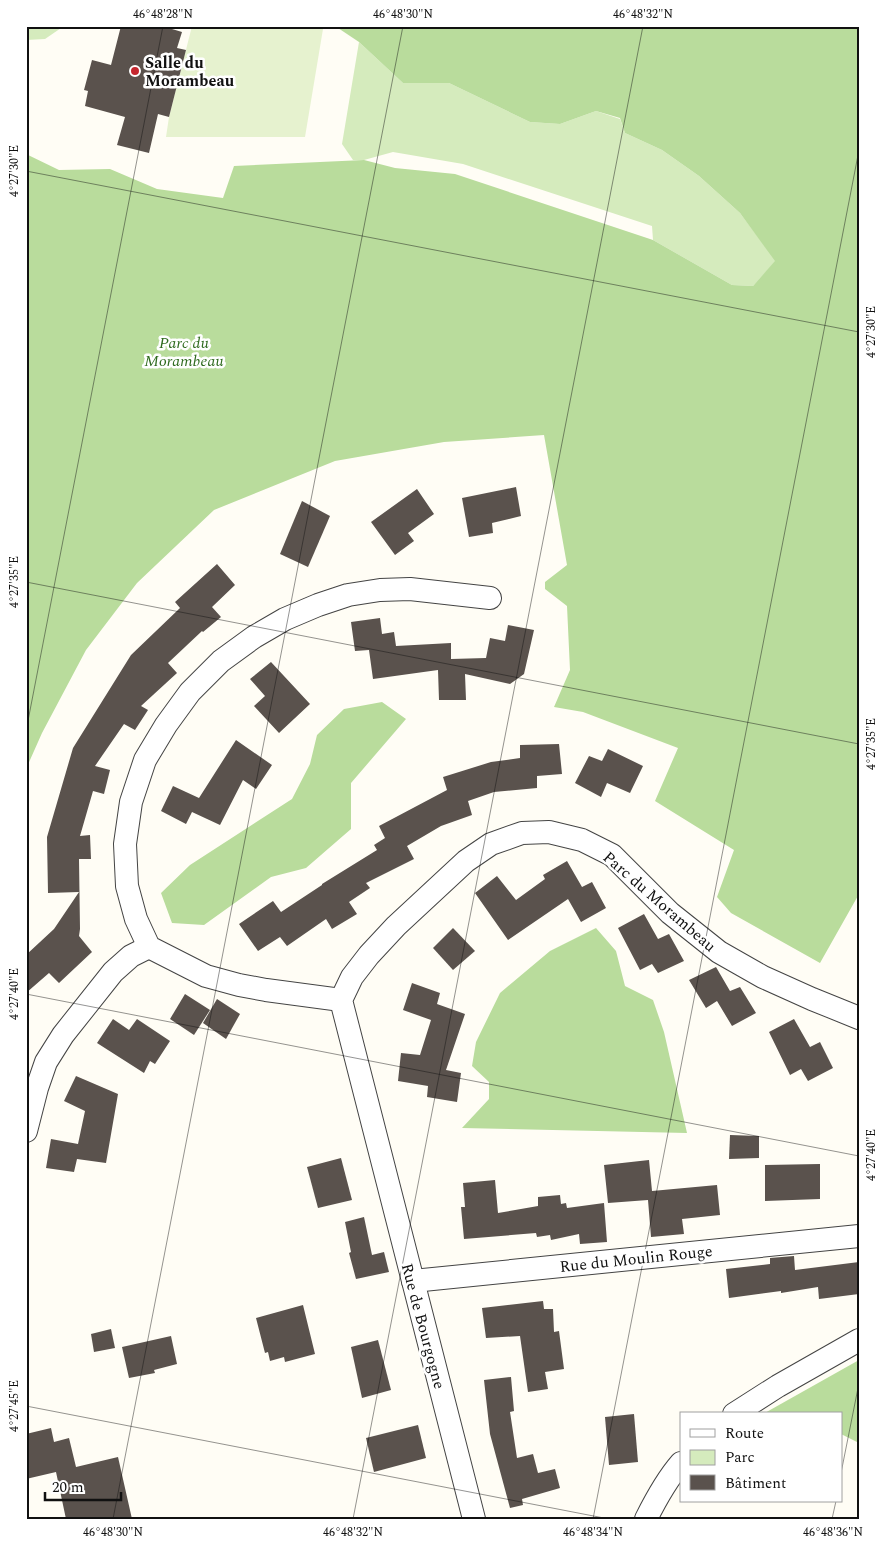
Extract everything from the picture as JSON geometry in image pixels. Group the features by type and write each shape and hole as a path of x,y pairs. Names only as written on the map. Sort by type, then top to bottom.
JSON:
{"street":[{"path":"340,1000 230,983 206,976 149,947 136,919 128,886 125,844 131,802 145,760 166,725 190,692 221,661 254,637 285,619 348,595 380,590 410,590 490,598"},
{"name":"Parc du Morambeau","path":"340,1000 352,977 369,955 396,926 466,861 491,844 522,833 549,832 582,840 612,855 670,913 719,952 763,977 859,1018"},
{"path":"26,1131 46,1062 63,1035 113,972 131,956 149,947"},
{"name":"Rue de Bourgogne","path":"340,1000 474,1519"},
{"name":"Rue du Moulin Rouge","path":"413,1281 859,1236"},
{"path":"737,1412 778,1386 859,1340"},
{"path":"646,1519 655,1501 680,1464"}],"green space":[{"path":"26,26 64,26 45,39 26,40"},
{"path":"192,26 283,26 323,29 305,137 166,137 169,117"},
{"name":"Parc du Morambeau","path":"335,26 859,26 859,894 820,963 731,913 717,897 734,850 655,801 678,748 583,712 554,707 570,670 567,606 545,589 545,582 567,565 544,435 444,442 335,461 214,510 137,583 86,650 42,733 26,769 26,154 59,170 110,169 157,189 223,198 234,166 364,160 395,168 455,174 653,240 732,285 753,286 775,261 740,213 699,176 662,150 625,133 620,118 596,111 560,124 530,122 449,83 403,83 359,42"},
{"path":"359,42 403,83 449,83 530,122 560,124 596,111 620,119 625,133 662,150 699,176 740,213 776,261 753,286 732,285 653,240 652,226 463,164 393,152 364,160 353,160 342,144"},
{"path":"382,702 406,719 351,783 351,829 306,868 271,877 204,925 172,923 161,893 190,865 292,799 310,764 317,735 344,709"},
{"path":"596,928 616,951 625,986 653,1000 664,1032 687,1133 462,1128 489,1099 489,1082 472,1066 476,1042 500,993 550,951"},
{"path":"859,1360 859,1443 842,1434 842,1412 767,1412"}],"building":[{"name":"Salle du Morambeau","path":"121,26 162,26 182,32 177,48 186,50 169,117 158,114 149,153 117,145 125,117 85,106 88,91 84,90 92,60 111,65"},
{"path":"516,487 521,516 492,523 493,533 469,537 462,498"},
{"path":"417,489 434,514 408,533 414,541 395,555 371,522"},
{"path":"302,501 330,516 308,567 280,554"},
{"path":"217,564 235,585 212,607 221,617 202,631 168,663 177,673 141,706 148,710 135,730 124,724 95,766 110,770 104,794 93,791 80,836 90,835 91,859 79,859 80,929 79,936 92,952 59,983 49,973 26,993 26,955 54,929 79,892 48,893 47,837 73,748 131,655 180,608 175,602"},
{"path":"380,618 382,634 394,632 396,646 451,643 451,659 486,658 490,638 505,641 508,625 534,630 524,674 510,684 465,674 466,700 439,700 438,670 373,679 369,650 355,651 351,622"},
{"path":"271,662 310,704 279,733 254,706 265,696 250,679"},
{"path":"236,740 272,765 256,789 243,780 220,825 192,812 186,824 161,811 173,786 199,798"},
{"path":"559,744 562,774 537,776 537,788 494,792 468,801 472,815 441,826 407,846 414,859 366,883 370,888 349,902 357,914 332,929 326,919 287,946 280,937 258,951 239,924 273,901 281,912 377,850 374,845 385,838 379,826 447,790 443,777 491,762 520,758 520,745"},
{"path":"608,749 643,766 630,793 607,783 601,797 575,783 589,756 602,761"},
{"path":"567,861 582,887 592,882 606,908 581,922 568,899 508,940 475,893 497,876 516,900 545,879 543,875"},
{"path":"644,914 658,939 669,934 684,961 658,973 652,964 640,970 618,928"},
{"path":"453,928 475,951 453,970 433,948"},
{"path":"716,967 730,991 740,987 756,1013 732,1026 717,1001 706,1008 689,980"},
{"path":"412,983 440,993 437,1004 465,1014 446,1070 461,1073 457,1102 427,1097 428,1086 398,1081 401,1053 420,1055 431,1020 403,1010"},
{"path":"185,994 210,1010 194,1035 170,1019"},
{"path":"217,999 240,1014 226,1039 203,1023"},
{"path":"113,1019 129,1030 137,1019 170,1041 155,1064 150,1061 144,1073 97,1043"},
{"path":"794,1019 810,1047 820,1042 833,1068 808,1081 801,1069 790,1075 769,1032"},
{"path":"76,1076 118,1094 106,1163 77,1159 74,1172 46,1168 51,1139 78,1144 85,1111 64,1101"},
{"path":"730,1135 759,1136 759,1158 729,1159"},
{"path":"341,1158 352,1200 318,1208 307,1167"},
{"path":"649,1160 652,1191 717,1185 720,1215 682,1219 684,1234 651,1237 648,1200 608,1203 604,1165"},
{"path":"820,1164 820,1199 765,1201 765,1165"},
{"path":"495,1180 498,1213 538,1206 538,1197 560,1195 561,1204 566,1203 567,1208 604,1203 607,1242 580,1244 579,1234 551,1240 550,1235 537,1237 536,1233 464,1239 461,1207 465,1207 463,1183"},
{"path":"364,1217 372,1255 384,1252 389,1272 356,1279 349,1253 351,1252 345,1222"},
{"path":"794,1256 795,1270 859,1262 859,1294 819,1299 818,1287 729,1298 726,1269 770,1264 770,1258"},
{"path":"543,1301 544,1309 553,1309 554,1332 559,1331 564,1369 545,1372 548,1389 528,1392 520,1336 486,1338 482,1308"},
{"path":"303,1305 315,1354 285,1362 284,1357 270,1361 268,1352 265,1353 256,1318"},
{"path":"111,1329 115,1348 94,1352 91,1334"},
{"path":"171,1336 177,1364 154,1370 155,1373 129,1378 122,1347"},
{"path":"378,1340 391,1390 362,1398 351,1347"},
{"path":"511,1377 514,1411 510,1412 517,1458 533,1454 538,1473 555,1469 560,1488 522,1499 523,1505 510,1508 490,1434 484,1380"},
{"path":"634,1414 638,1462 609,1465 605,1417"},
{"path":"418,1425 426,1458 374,1472 366,1438"},
{"path":"51,1428 54,1442 69,1438 76,1467 118,1457 132,1519 66,1519 56,1472 26,1479 26,1434"}],"place":[{"name":"Salle du Morambeau","path":"135,71"}]}
